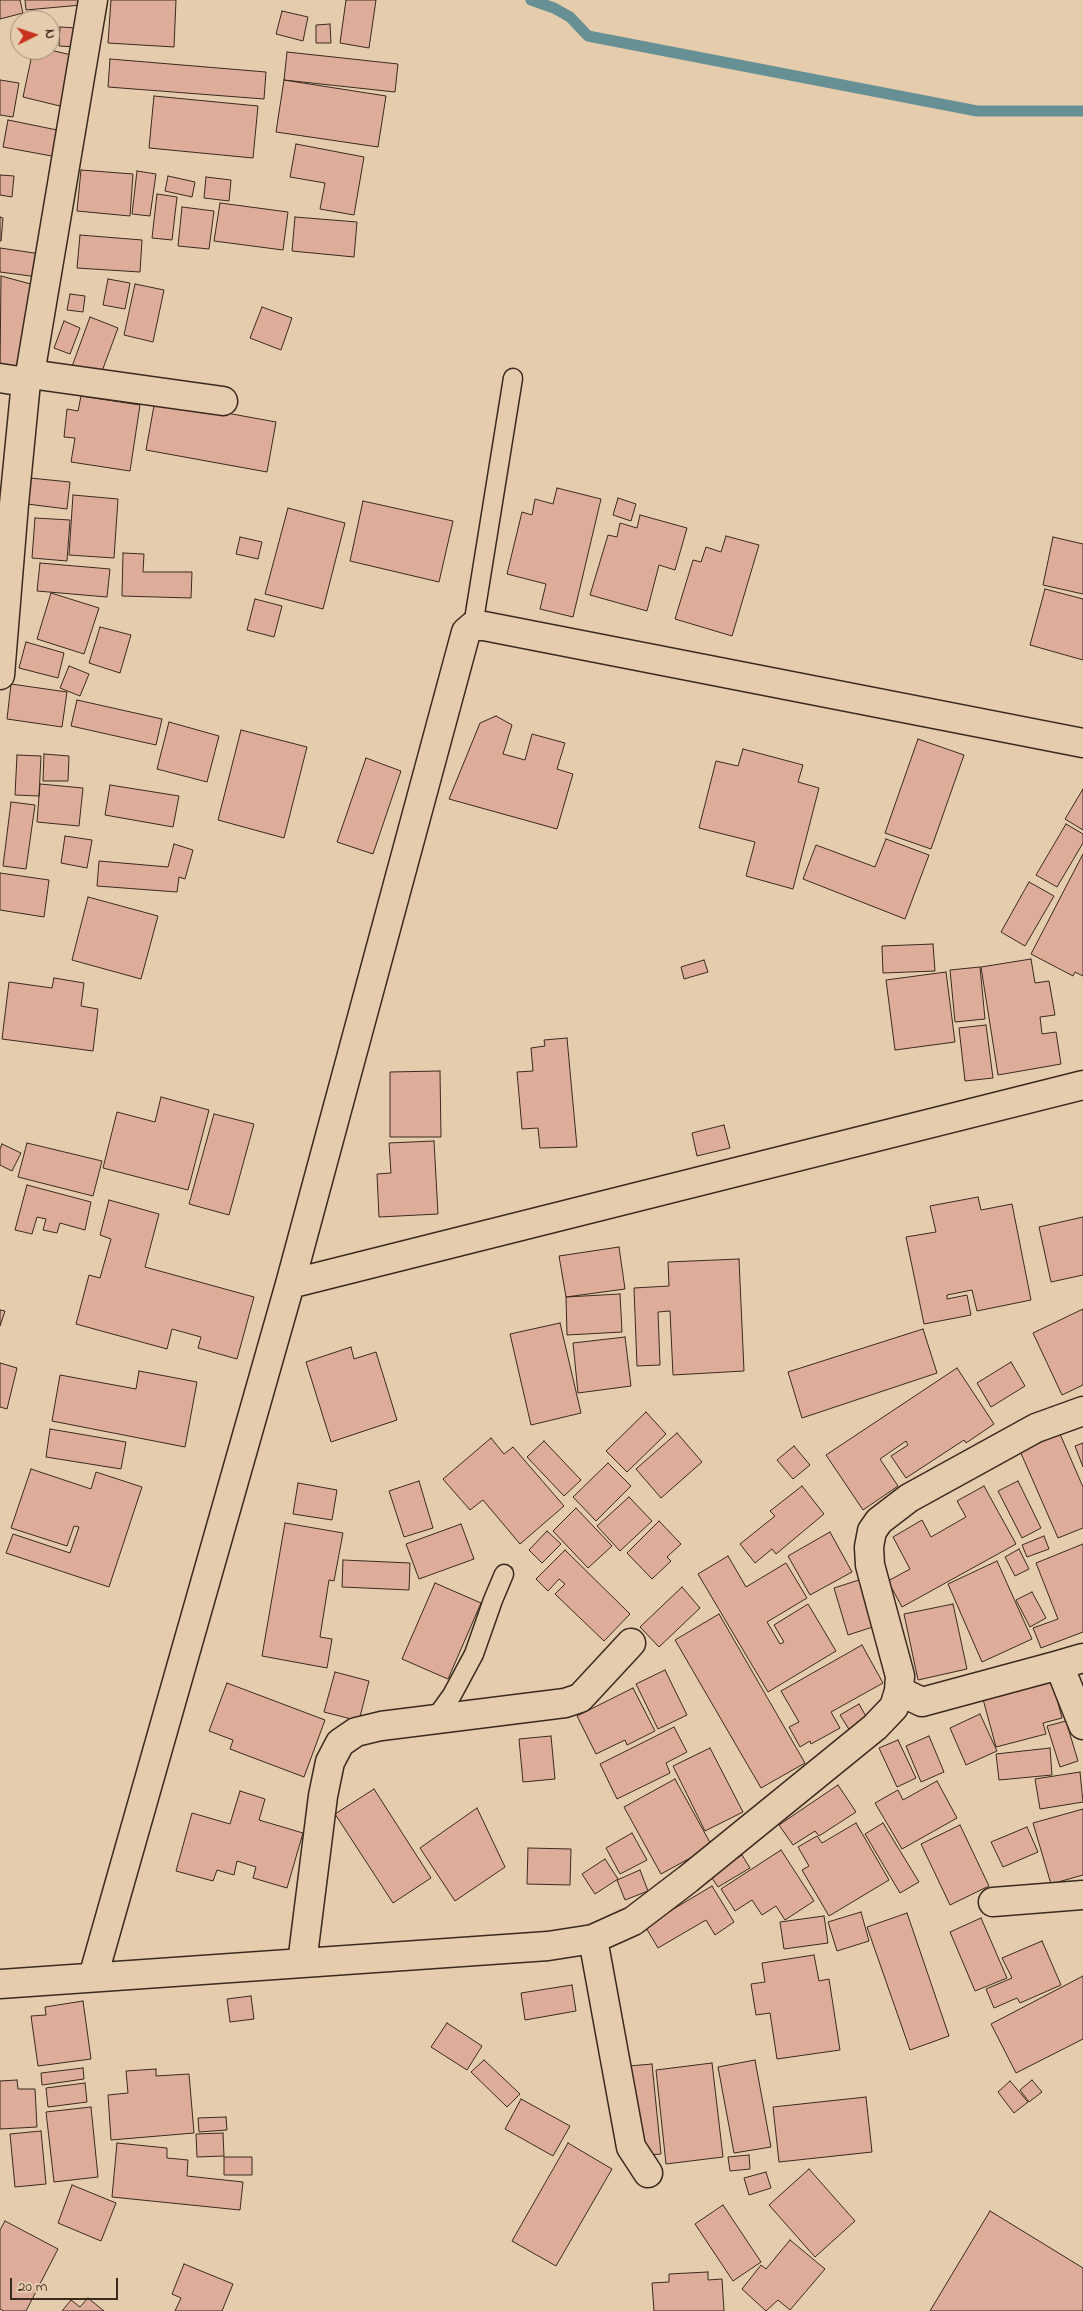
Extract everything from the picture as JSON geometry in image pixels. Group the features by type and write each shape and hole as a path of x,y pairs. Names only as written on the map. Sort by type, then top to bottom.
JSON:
{"street":[{"path":"0,675 6,546 28,378 94,0"},
{"path":"0,378 28,378 223,401"},
{"path":"93,1977 290,1284 466,632 473,626 484,626 1083,743"},
{"path":"290,1284 1083,1085"},
{"path":"0,1984 548,1946 593,1940 633,1920 688,1879 875,1727 894,1707 900,1691 900,1676 870,1565 868,1547 872,1531 879,1521 909,1498 1036,1428 1083,1411"},
{"path":"302,1963 323,1796 330,1762 340,1743 356,1732 565,1703 580,1698 631,1643"},
{"path":"900,1691 922,1702 1071,1661 1083,1725"},
{"path":"993,1902 1083,1895"},
{"path":"593,1940 631,2148 648,2173"}],"lane":[{"path":"473,626 513,378"},
{"path":"434,1720 452,1695 474,1654 492,1600 504,1574"}],"building":[{"path":"0,0 20,0 22,10 10,10 10,16 0,19"},
{"path":"25,0 81,0 81,5 26,10"},
{"path":"111,0 176,0 174,47 108,43"},
{"path":"346,0 376,0 369,48 340,43"},
{"path":"282,11 308,17 303,41 276,34"},
{"path":"330,24 331,43 316,43 316,25"},
{"path":"60,27 78,28 77,47 60,46"},
{"path":"60,52 80,57 68,108 23,97 31,60 60,60"},
{"path":"287,52 398,64 395,92 284,80"},
{"path":"110,59 266,72 264,99 108,87"},
{"path":"0,80 19,83 13,117 0,115"},
{"path":"284,80 386,96 378,147 276,132"},
{"path":"154,96 258,106 253,158 149,148"},
{"path":"8,120 62,131 57,157 3,147"},
{"path":"296,144 364,157 354,215 320,209 325,183 290,177"},
{"path":"81,170 133,174 130,216 77,211"},
{"path":"137,171 156,174 150,216 132,214"},
{"path":"0,175 14,176 12,197 0,195"},
{"path":"168,176 195,182 192,197 165,191"},
{"path":"206,177 231,180 229,201 204,198"},
{"path":"157,194 177,197 172,240 152,238"},
{"path":"220,203 288,212 283,250 214,241"},
{"path":"182,207 214,211 209,249 178,246"},
{"path":"0,217 3,218 1,241 0,241"},
{"path":"295,217 357,222 354,257 292,251"},
{"path":"80,235 142,240 140,272 77,268"},
{"path":"0,248 41,254 38,277 0,272"},
{"path":"1,276 38,286 15,375 0,371"},
{"path":"108,279 130,283 125,309 103,305"},
{"path":"135,284 164,290 153,342 124,335"},
{"path":"70,294 85,296 83,312 67,310"},
{"path":"262,307 292,318 281,350 250,338"},
{"path":"90,317 118,328 98,382 70,372"},
{"path":"64,321 80,328 70,354 54,348"},
{"path":"81,396 140,405 130,471 71,462 75,438 64,437 67,409 78,411"},
{"path":"155,400 276,422 267,472 146,450"},
{"path":"30,478 70,482 67,509 27,504"},
{"path":"557,488 601,499 573,617 540,609 546,584 507,574 522,512 532,515 535,499 553,504"},
{"path":"73,495 118,499 114,558 69,555"},
{"path":"618,498 636,504 631,521 613,515"},
{"path":"363,501 453,521 439,582 350,561"},
{"path":"288,508 345,523 323,609 265,594"},
{"path":"640,515 687,528 675,570 659,565 647,611 590,595 608,535 617,537 620,523 637,528"},
{"path":"35,518 70,520 67,561 32,558"},
{"path":"726,536 759,545 732,636 675,619 693,560 701,562 706,547 721,552"},
{"path":"240,537 262,542 258,559 236,554"},
{"path":"1053,537 1083,544 1083,594 1043,585"},
{"path":"123,553 144,554 143,572 192,572 191,598 122,596"},
{"path":"40,563 110,569 107,597 37,591"},
{"path":"1045,589 1083,599 1083,660 1030,645"},
{"path":"51,593 99,608 84,654 37,639"},
{"path":"255,599 282,606 274,637 247,630"},
{"path":"100,627 131,635 120,673 89,663"},
{"path":"26,642 64,653 58,678 19,668"},
{"path":"69,666 89,674 80,696 60,688"},
{"path":"11,684 67,692 62,727 7,719"},
{"path":"77,700 162,719 156,745 71,726"},
{"path":"496,716 512,725 503,754 525,760 532,734 565,743 557,769 573,774 557,829 449,799 480,723"},
{"path":"169,722 219,736 207,782 157,769"},
{"path":"241,730 307,747 284,838 218,820"},
{"path":"918,739 964,755 931,849 885,833"},
{"path":"743,749 803,765 798,782 819,788 793,889 746,876 755,842 699,828 716,761 738,766"},
{"path":"44,754 69,756 68,781 43,781"},
{"path":"17,755 41,756 39,796 15,795"},
{"path":"366,758 401,771 373,854 337,842"},
{"path":"40,784 83,788 79,826 37,822"},
{"path":"110,785 179,796 173,827 105,815"},
{"path":"1083,789 1083,830 1065,819"},
{"path":"11,802 35,805 26,869 3,866"},
{"path":"1066,824 1083,834 1083,843 1057,887 1036,875"},
{"path":"65,836 92,840 87,868 61,863"},
{"path":"886,839 929,855 905,919 803,879 816,845 875,867"},
{"path":"174,844 193,850 185,879 179,877 177,892 97,886 99,861 168,867"},
{"path":"1083,854 1083,976 1075,972 1073,976 1031,954"},
{"path":"0,873 49,880 44,917 0,910"},
{"path":"1029,882 1054,896 1025,946 1001,932"},
{"path":"88,897 158,916 141,979 72,960"},
{"path":"933,944 935,971 883,973 882,946"},
{"path":"1031,959 1035,983 1049,981 1055,1015 1040,1017 1042,1034 1056,1032 1061,1064 998,1075 981,967"},
{"path":"704,960 708,972 684,979 681,967"},
{"path":"980,967 985,1019 955,1022 950,970"},
{"path":"946,972 955,1042 895,1050 886,980"},
{"path":"54,978 84,983 81,1006 98,1009 93,1051 2,1039 9,982 52,988"},
{"path":"986,1025 993,1078 965,1081 959,1028"},
{"path":"567,1038 577,1147 540,1148 538,1128 522,1129 517,1072 533,1071 531,1048 545,1046 544,1040"},
{"path":"440,1071 441,1137 390,1137 390,1072"},
{"path":"161,1097 209,1110 188,1190 103,1168 117,1112 155,1122"},
{"path":"214,1114 254,1124 229,1215 189,1204"},
{"path":"724,1125 730,1148 697,1156 692,1133"},
{"path":"434,1141 438,1214 379,1217 377,1174 391,1173 389,1143"},
{"path":"27,1143 102,1161 93,1196 18,1177"},
{"path":"2,1144 21,1153 12,1171 0,1165 0,1149"},
{"path":"27,1185 91,1202 85,1230 60,1223 57,1233 43,1230 46,1219 37,1217 32,1234 15,1230"},
{"path":"978,1197 981,1210 1012,1204 1031,1300 977,1311 972,1290 947,1295 947,1299 967,1295 971,1315 924,1324 906,1237 936,1232 930,1206"},
{"path":"109,1200 159,1214 145,1267 254,1297 237,1359 198,1348 201,1337 172,1329 167,1349 76,1324 89,1275 100,1278 111,1239 100,1235"},
{"path":"1083,1217 1083,1275 1051,1282 1039,1227"},
{"path":"619,1247 625,1289 566,1297 559,1256"},
{"path":"739,1259 744,1371 673,1375 670,1311 658,1312 660,1365 637,1366 634,1288 669,1286 668,1262"},
{"path":"620,1294 622,1332 567,1335 566,1297"},
{"path":"1083,1309 1083,1385 1062,1395 1033,1333"},
{"path":"0,1310 5,1311 0,1326"},
{"path":"560,1323 581,1413 531,1425 510,1334"},
{"path":"923,1329 937,1373 802,1418 788,1372"},
{"path":"625,1337 631,1386 578,1393 573,1343"},
{"path":"351,1347 354,1359 376,1352 397,1420 331,1442 306,1362"},
{"path":"1011,1362 1025,1386 991,1407 977,1383"},
{"path":"0,1363 17,1368 7,1409 0,1407"},
{"path":"957,1368 994,1424 966,1443 964,1440 906,1478 891,1456 908,1445 906,1441 880,1459 898,1486 863,1510 826,1455"},
{"path":"139,1371 197,1382 185,1447 52,1421 60,1375 136,1389"},
{"path":"646,1412 666,1434 627,1472 606,1451"},
{"path":"50,1429 126,1442 121,1469 46,1457"},
{"path":"677,1433 702,1462 661,1498 636,1469"},
{"path":"1060,1434 1083,1487 1083,1528 1058,1538 1020,1451"},
{"path":"491,1438 504,1454 513,1447 564,1506 520,1544 483,1500 470,1510 443,1479"},
{"path":"544,1441 581,1480 564,1496 527,1457"},
{"path":"1083,1443 1083,1467 1075,1446"},
{"path":"794,1446 810,1465 793,1479 777,1460"},
{"path":"608,1463 631,1486 596,1521 573,1497"},
{"path":"31,1469 91,1489 96,1472 142,1487 109,1587 6,1553 13,1534 70,1553 79,1527 74,1526 67,1546 11,1528"},
{"path":"419,1481 433,1528 404,1537 389,1491"},
{"path":"1018,1481 1041,1528 1022,1538 998,1491"},
{"path":"298,1483 337,1490 332,1520 293,1514"},
{"path":"802,1486 824,1514 776,1554 772,1549 755,1563 740,1544 775,1516 770,1511"},
{"path":"984,1486 1016,1544 902,1607 888,1581 910,1569 893,1537 922,1520 931,1537 966,1517 957,1501"},
{"path":"629,1497 652,1521 620,1551 597,1526"},
{"path":"576,1508 612,1546 588,1568 553,1531"},
{"path":"659,1521 681,1544 667,1557 671,1561 652,1579 627,1553"},
{"path":"285,1523 343,1533 334,1581 329,1580 320,1637 332,1639 327,1668 262,1656"},
{"path":"461,1524 474,1559 419,1579 406,1544"},
{"path":"547,1531 561,1544 542,1563 529,1550"},
{"path":"830,1532 852,1572 810,1595 788,1556"},
{"path":"1044,1536 1049,1549 1027,1557 1022,1545"},
{"path":"1083,1544 1083,1632 1041,1648 1033,1628 1058,1619 1036,1563"},
{"path":"1019,1549 1029,1569 1015,1576 1005,1557"},
{"path":"565,1550 630,1614 604,1641 555,1594 565,1584 559,1579 548,1591 536,1579"},
{"path":"728,1556 746,1587 786,1563 807,1598 767,1622 780,1644 784,1642 774,1625 808,1604 836,1651 768,1692 698,1574"},
{"path":"343,1560 410,1563 409,1590 342,1587"},
{"path":"997,1561 1032,1639 982,1662 948,1584"},
{"path":"862,1579 876,1626 848,1635 834,1588"},
{"path":"435,1583 481,1603 448,1679 402,1659"},
{"path":"682,1587 700,1608 659,1647 640,1627"},
{"path":"1032,1592 1046,1618 1030,1627 1016,1600"},
{"path":"953,1604 967,1669 918,1680 904,1614"},
{"path":"719,1614 805,1763 761,1788 675,1640"},
{"path":"862,1645 883,1683 831,1712 840,1728 811,1744 810,1741 800,1747 789,1727 799,1722 781,1691"},
{"path":"665,1670 687,1715 658,1729 636,1684"},
{"path":"335,1672 369,1681 359,1721 324,1712"},
{"path":"1052,1680 1062,1718 1043,1723 1046,1734 996,1747 983,1699"},
{"path":"227,1683 325,1720 304,1777 230,1749 233,1740 209,1731"},
{"path":"633,1688 655,1731 627,1745 625,1740 596,1754 577,1716"},
{"path":"859,1704 868,1720 850,1731 840,1715"},
{"path":"980,1714 997,1751 966,1765 950,1728"},
{"path":"1066,1721 1078,1761 1060,1767 1047,1726"},
{"path":"674,1727 687,1752 666,1763 670,1773 617,1799 600,1764"},
{"path":"551,1736 555,1779 523,1782 519,1739"},
{"path":"929,1736 944,1772 921,1782 906,1746"},
{"path":"898,1740 916,1778 897,1787 879,1748"},
{"path":"710,1748 743,1812 705,1831 673,1766"},
{"path":"1050,1748 1052,1775 999,1780 996,1754"},
{"path":"1080,1772 1083,1802 1040,1809 1035,1779"},
{"path":"675,1779 712,1846 661,1874 624,1807"},
{"path":"937,1781 957,1818 902,1849 875,1803 898,1790 903,1800"},
{"path":"838,1785 856,1812 819,1836 815,1831 793,1845 779,1825"},
{"path":"374,1789 431,1878 393,1903 335,1814"},
{"path":"240,1791 265,1799 259,1820 303,1833 287,1888 253,1878 256,1867 237,1861 234,1875 217,1870 213,1881 176,1871 192,1813 230,1824"},
{"path":"477,1808 505,1867 455,1901 420,1848"},
{"path":"1083,1809 1083,1875 1051,1884 1033,1823"},
{"path":"856,1823 889,1880 829,1916 802,1870 809,1866 798,1847 817,1836 822,1843"},
{"path":"883,1823 919,1882 900,1893 865,1834"},
{"path":"960,1825 989,1886 950,1905 921,1844"},
{"path":"1027,1827 1038,1852 1003,1867 991,1842"},
{"path":"632,1833 647,1860 620,1874 606,1848"},
{"path":"528,1848 571,1849 570,1885 527,1884"},
{"path":"781,1850 814,1901 785,1920 776,1906 762,1915 752,1900 735,1911 721,1889"},
{"path":"742,1855 750,1868 718,1887 710,1875"},
{"path":"605,1859 618,1879 595,1894 582,1874"},
{"path":"640,1870 648,1891 625,1900 617,1880"},
{"path":"712,1886 734,1922 715,1935 706,1920 658,1948 645,1926"},
{"path":"861,1912 869,1941 837,1951 828,1922"},
{"path":"907,1913 949,2036 910,2050 867,1927"},
{"path":"824,1916 828,1943 784,1949 780,1922"},
{"path":"981,1918 1007,1978 975,1991 950,1932"},
{"path":"1042,1941 1061,1985 1020,2003 1017,1998 994,2008 986,1989 1012,1978 1002,1958"},
{"path":"814,1955 819,1981 829,1979 840,2050 777,2059 770,2013 756,2015 751,1984 765,1982 762,1963"},
{"path":"1083,1976 1083,2039 1016,2073 991,2024"},
{"path":"572,1985 576,2011 525,2020 521,1993"},
{"path":"251,1996 254,2019 230,2022 227,1999"},
{"path":"83,2001 91,2059 38,2066 31,2016 46,2015 45,2007"},
{"path":"447,2023 482,2046 467,2070 431,2047"},
{"path":"484,2060 520,2094 507,2107 471,2072"},
{"path":"755,2060 771,2147 734,2153 718,2067"},
{"path":"712,2063 723,2157 666,2164 656,2070"},
{"path":"652,2064 661,2154 637,2156 629,2066"},
{"path":"83,2068 84,2079 42,2085 41,2073"},
{"path":"156,2069 156,2076 189,2074 194,2133 111,2140 108,2095 128,2093 126,2071"},
{"path":"17,2080 18,2089 35,2089 37,2127 0,2129 0,2081"},
{"path":"1032,2080 1042,2092 1029,2102 1020,2090"},
{"path":"1010,2081 1028,2102 1014,2113 998,2092"},
{"path":"85,2083 87,2102 48,2107 46,2088"},
{"path":"866,2097 872,2152 779,2162 773,2107"},
{"path":"521,2099 570,2126 553,2156 505,2129"},
{"path":"91,2107 98,2177 54,2182 46,2112"},
{"path":"226,2117 227,2130 199,2132 198,2118"},
{"path":"41,2131 46,2184 15,2187 10,2134"},
{"path":"223,2133 224,2156 197,2157 196,2134"},
{"path":"117,2143 167,2148 167,2158 188,2160 187,2176 243,2182 240,2210 112,2197"},
{"path":"568,2143 612,2169 556,2266 512,2241"},
{"path":"749,2155 750,2169 730,2171 728,2157"},
{"path":"224,2157 252,2157 252,2175 224,2175"},
{"path":"809,2169 855,2221 815,2257 769,2205"},
{"path":"766,2172 771,2188 749,2195 744,2178"},
{"path":"72,2185 116,2203 101,2241 58,2223"},
{"path":"723,2205 761,2262 733,2281 695,2224"},
{"path":"990,2211 1083,2268 1083,2311 930,2311"},
{"path":"5,2221 58,2249 26,2311 4,2311 0,2309 0,2230"},
{"path":"790,2240 825,2269 790,2310 778,2300 766,2311 742,2289 761,2265 766,2269"},
{"path":"184,2264 233,2284 222,2311 175,2311 181,2298 172,2294"},
{"path":"708,2272 708,2280 722,2279 724,2311 654,2311 652,2283 669,2282 669,2274"},
{"path":"88,2298 104,2311 62,2311 71,2300 80,2307"}],"waterway":[{"path":"531,0 554,8 570,17 588,36 977,111 1083,111"}]}
